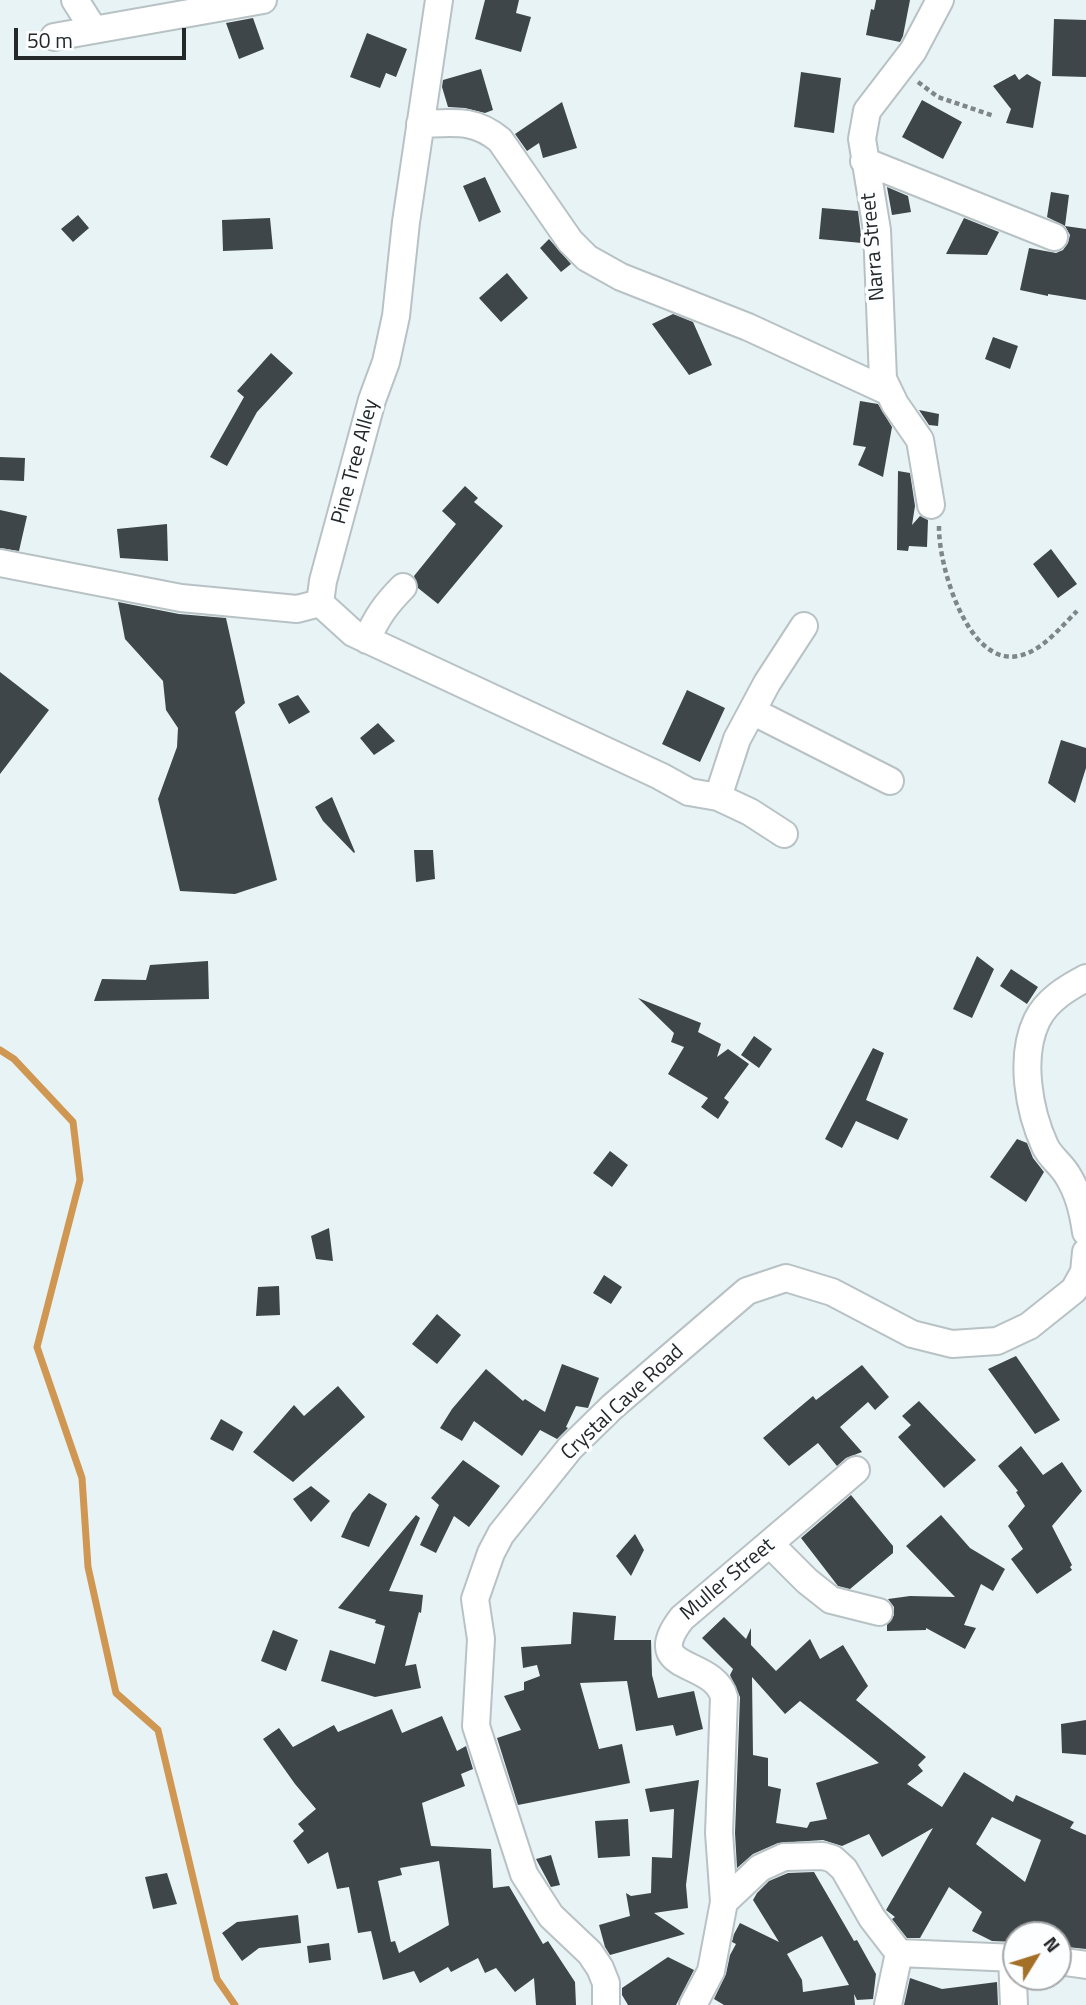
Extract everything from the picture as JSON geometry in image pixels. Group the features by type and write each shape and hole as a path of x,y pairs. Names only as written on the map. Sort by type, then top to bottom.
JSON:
{"street":[{"path":"75,0 94,30"},
{"path":"54,37 264,0"},
{"name":"Pine Tree Alley","path":"320,603 326,568 372,400 386,362 396,316 406,222 439,0"},
{"name":"Narra Street","path":"931,505 920,440 888,392 883,379 877,230 862,139 867,111 913,51 940,0"},
{"path":"421,124 470,123 489,131 500,140 570,241 587,258 621,277 748,327 888,392"},
{"path":"864,161 1054,237"},
{"path":"0,563 181,598 297,609 320,603 353,633 367,640 689,792 718,797 750,812 784,834"},
{"path":"367,640 376,619 403,587"},
{"path":"718,797 737,739 767,683 804,626"},
{"path":"752,711 890,781"},
{"path":"1086,978 1055,998 1037,1020 1030,1049 1028,1079 1035,1122 1047,1150 1067,1174 1081,1201 1086,1232"},
{"name":"Crystal Cave Road","path":"606,2005 606,1983 600,1968 590,1953 551,1916 524,1874 476,1726 481,1639 475,1599 491,1553 501,1534 570,1448 612,1408 747,1292 786,1278 832,1292 912,1334 951,1344 997,1341 1029,1326 1074,1290 1084,1272 1086,1252"},
{"name":"Muller Street","path":"724,1902 719,1833 724,1697 722,1688 716,1681 672,1657 669,1648 670,1632 681,1618 856,1470"},
{"path":"770,1544 807,1581 831,1600 879,1612"},
{"path":"693,2005 711,1971 724,1902 760,1868 774,1860 784,1857 823,1856 833,1859 844,1869 872,1918 899,1953 888,2005"},
{"path":"899,1953 1002,1957"}],"path":[{"path":"913,51 916,80 938,97 994,116"},
{"path":"931,505 939,518 940,557 953,596 977,640 999,656 1016,657 1029,653 1045,642 1077,611"}],"building":[{"path":"485,0 519,0 516,13 531,17 521,52 475,39"},
{"path":"876,0 910,0 900,42 866,35 871,9 874,10"},
{"path":"253,18 264,49 239,59 226,23"},
{"path":"1054,19 1086,20 1086,77 1052,76"},
{"path":"367,33 407,49 396,77 386,73 380,88 350,77"},
{"path":"481,69 493,110 485,113 448,107 442,87 443,80"},
{"path":"801,72 841,78 834,133 794,127"},
{"path":"1015,74 1019,80 1027,74 1041,82 1033,128 1006,123 1011,109 993,86"},
{"path":"922,100 962,122 943,159 902,137"},
{"path":"562,102 577,148 543,158 539,143 527,151 515,134"},
{"path":"485,177 501,212 479,222 463,186"},
{"path":"887,187 908,196 911,212 892,215"},
{"path":"1051,192 1069,195 1065,226 1047,217"},
{"path":"822,208 858,211 862,243 819,239"},
{"path":"78,215 89,228 73,242 61,229"},
{"path":"270,218 273,249 223,251 222,220"},
{"path":"964,218 999,232 987,255 946,254"},
{"path":"1065,226 1086,229 1086,300 1020,290 1029,248 1056,253 1063,250 1070,235"},
{"path":"549,239 571,264 561,272 540,248"},
{"path":"507,273 528,298 501,322 479,298"},
{"path":"673,314 693,322 712,365 689,375 652,324"},
{"path":"993,337 1018,346 1010,369 985,359"},
{"path":"271,353 293,373 257,412 227,466 210,457 244,397 237,391"},
{"path":"860,401 878,404 892,427 883,477 858,465 866,447 853,445"},
{"path":"919,410 939,414 938,426 929,425"},
{"path":"0,457 25,458 24,481 0,480"},
{"path":"898,471 910,473 915,506 912,525 920,516 928,520 927,547 909,546 908,551 897,550"},
{"path":"465,486 478,498 474,502 503,526 438,604 418,588 414,576 456,524 442,511"},
{"path":"0,510 27,516 19,551 0,548"},
{"path":"167,524 168,561 120,558 117,529"},
{"path":"1051,549 1077,584 1058,598 1033,564"},
{"path":"118,602 179,614 226,618 245,703 235,712 277,880 235,894 180,891 158,799 177,747 178,728 166,710 163,681 125,639"},
{"path":"0,672 49,710 0,774"},
{"path":"687,690 725,708 700,762 662,744"},
{"path":"298,695 310,712 289,724 278,704"},
{"path":"378,723 395,741 374,755 360,738"},
{"path":"1061,740 1086,748 1086,768 1075,803 1048,783"},
{"path":"332,797 354,853 323,821 315,807"},
{"path":"414,850 433,850 435,879 416,882"},
{"path":"977,956 994,969 972,1018 953,1009"},
{"path":"208,961 209,999 94,1001 102,979 146,980 150,965"},
{"path":"1011,969 1038,987 1027,1004 1000,986"},
{"path":"638,998 701,1023 698,1032 721,1044 717,1057 728,1049 749,1064 724,1098 729,1102 718,1119 701,1107 708,1098 668,1074 684,1047 671,1042 674,1033"},
{"path":"754,1036 772,1049 759,1068 741,1055"},
{"path":"873,1048 884,1053 866,1100 908,1119 898,1140 856,1121 842,1148 825,1139"},
{"path":"1017,1139 1027,1143 1033,1158 1044,1172 1026,1202 990,1177"},
{"path":"610,1151 628,1165 612,1187 593,1173"},
{"path":"329,1228 333,1261 316,1259 311,1236"},
{"path":"604,1275 622,1287 611,1304 593,1293"},
{"path":"279,1286 280,1315 256,1316 258,1287"},
{"path":"437,1314 461,1335 437,1364 412,1344"},
{"path":"1016,1356 1060,1420 1035,1434 988,1369"},
{"path":"562,1364 599,1378 588,1408 576,1406 566,1427 568,1428 557,1439 540,1430 522,1456 474,1421 462,1441 440,1428 452,1409 486,1369 523,1401 525,1399 545,1412"},
{"path":"862,1365 889,1397 875,1410 868,1402 840,1427 862,1452 846,1458 837,1466 818,1443 789,1466 763,1438 813,1396 816,1400"},
{"path":"338,1386 365,1417 293,1482 253,1452 294,1405 304,1416"},
{"path":"919,1401 976,1460 944,1488 898,1437 911,1425 902,1416"},
{"path":"221,1419 243,1432 233,1451 210,1439"},
{"path":"1021,1446 1043,1475 1062,1462 1082,1491 1052,1526 1072,1570 1037,1594 1011,1559 1023,1549 1008,1526 1025,1506 1016,1492 1018,1491 998,1466"},
{"path":"463,1460 500,1486 469,1527 454,1516 436,1553 420,1545 439,1505 431,1498"},
{"path":"311,1486 330,1501 311,1522 293,1499"},
{"path":"369,1493 387,1504 369,1547 341,1537 352,1513"},
{"path":"851,1495 893,1546 893,1553 850,1589 838,1586 801,1538"},
{"path":"416,1515 420,1518 389,1591 423,1595 421,1613 419,1612 405,1666 416,1664 421,1688 375,1697 321,1681 330,1650 375,1664 385,1626 375,1623 376,1620 338,1608"},
{"path":"941,1515 970,1548 1005,1569 993,1591 981,1584 964,1625 976,1628 965,1649 926,1628 887,1631 887,1625 894,1615 894,1607 888,1599 910,1596 955,1597 906,1546"},
{"path":"635,1534 644,1550 631,1576 616,1556"},
{"path":"573,1612 616,1616 614,1640 651,1640 652,1675 658,1698 694,1691 703,1729 676,1736 673,1725 636,1731 627,1681 580,1683 599,1749 622,1744 630,1783 518,1805 497,1738 521,1730 504,1696 524,1690 524,1682 540,1676 537,1665 523,1668 521,1647 571,1644"},
{"path":"724,1617 746,1639 751,1628 751,1645 776,1671 810,1639 820,1659 843,1645 868,1686 856,1700 926,1757 918,1765 923,1771 907,1784 942,1807 964,1772 1013,1802 1016,1795 1074,1822 1070,1828 1086,1835 1086,1949 1072,1948 1072,1921 1002,1921 1002,1941 992,1941 972,1931 982,1912 949,1887 920,1938 907,1938 892,1919 895,1917 886,1910 933,1828 882,1857 869,1834 842,1846 823,1840 778,1843 753,1854 737,1868 735,1833 740,1697 730,1675 733,1669 702,1638","holes":["752,1677 785,1714 800,1701 879,1763 816,1783 827,1819 810,1822 807,1828 776,1823 781,1789 768,1786 768,1758 753,1755","992,1817 1041,1840 1025,1882 976,1844"]},
{"path":"273,1630 298,1640 286,1671 261,1661"},
{"path":"392,1709 402,1733 442,1716 457,1751 466,1746 473,1769 461,1774 465,1786 422,1803 431,1846 491,1849 493,1888 509,1886 543,1944 548,1941 575,1982 576,2005 536,2005 534,1978 515,1992 496,1968 485,1973 478,1958 451,1972 448,1967 420,1983 414,1971 383,1980 371,1931 358,1933 349,1887 337,1889 328,1852 308,1864 293,1841 304,1831 298,1824 316,1809 263,1739 279,1728 293,1747 334,1725 338,1732","holes":["439,1861 449,1925 399,1953 395,1941 391,1942 378,1881 402,1875 400,1868"]},
{"path":"1086,1720 1086,1755 1062,1753 1061,1724"},
{"path":"699,1780 686,1885 688,1908 654,1913 685,1934 610,1955 599,1925 630,1916 626,1893 631,1896 651,1893 652,1857 672,1858 674,1809 650,1812 645,1789"},
{"path":"628,1819 630,1856 598,1858 595,1821"},
{"path":"551,1855 560,1885 551,1887 536,1859"},
{"path":"814,1872 876,1974 873,1999 857,2000 854,1994 855,2005 724,2005 714,1999 726,1974 730,1955 736,1944 732,1942 734,1934 740,1923 779,1942 753,1900 769,1881 788,1873","holes":["822,1936 849,1985 803,1992 802,1980 787,1954"]},
{"path":"167,1873 177,1904 153,1909 145,1877"},
{"path":"298,1915 301,1943 259,1948 242,1961 222,1933 237,1922"},
{"path":"329,1943 331,1960 309,1963 307,1946"},
{"path":"668,1957 694,1970 676,2005 628,2005 622,1995 622,1988"},
{"path":"910,1978 942,1989 997,1982 998,2005 904,2005"}],"waterway":[{"path":"0,1050 14,1059 73,1122 80,1180 37,1347 82,1478 88,1567 116,1693 158,1730 217,1979 235,2005"}]}
